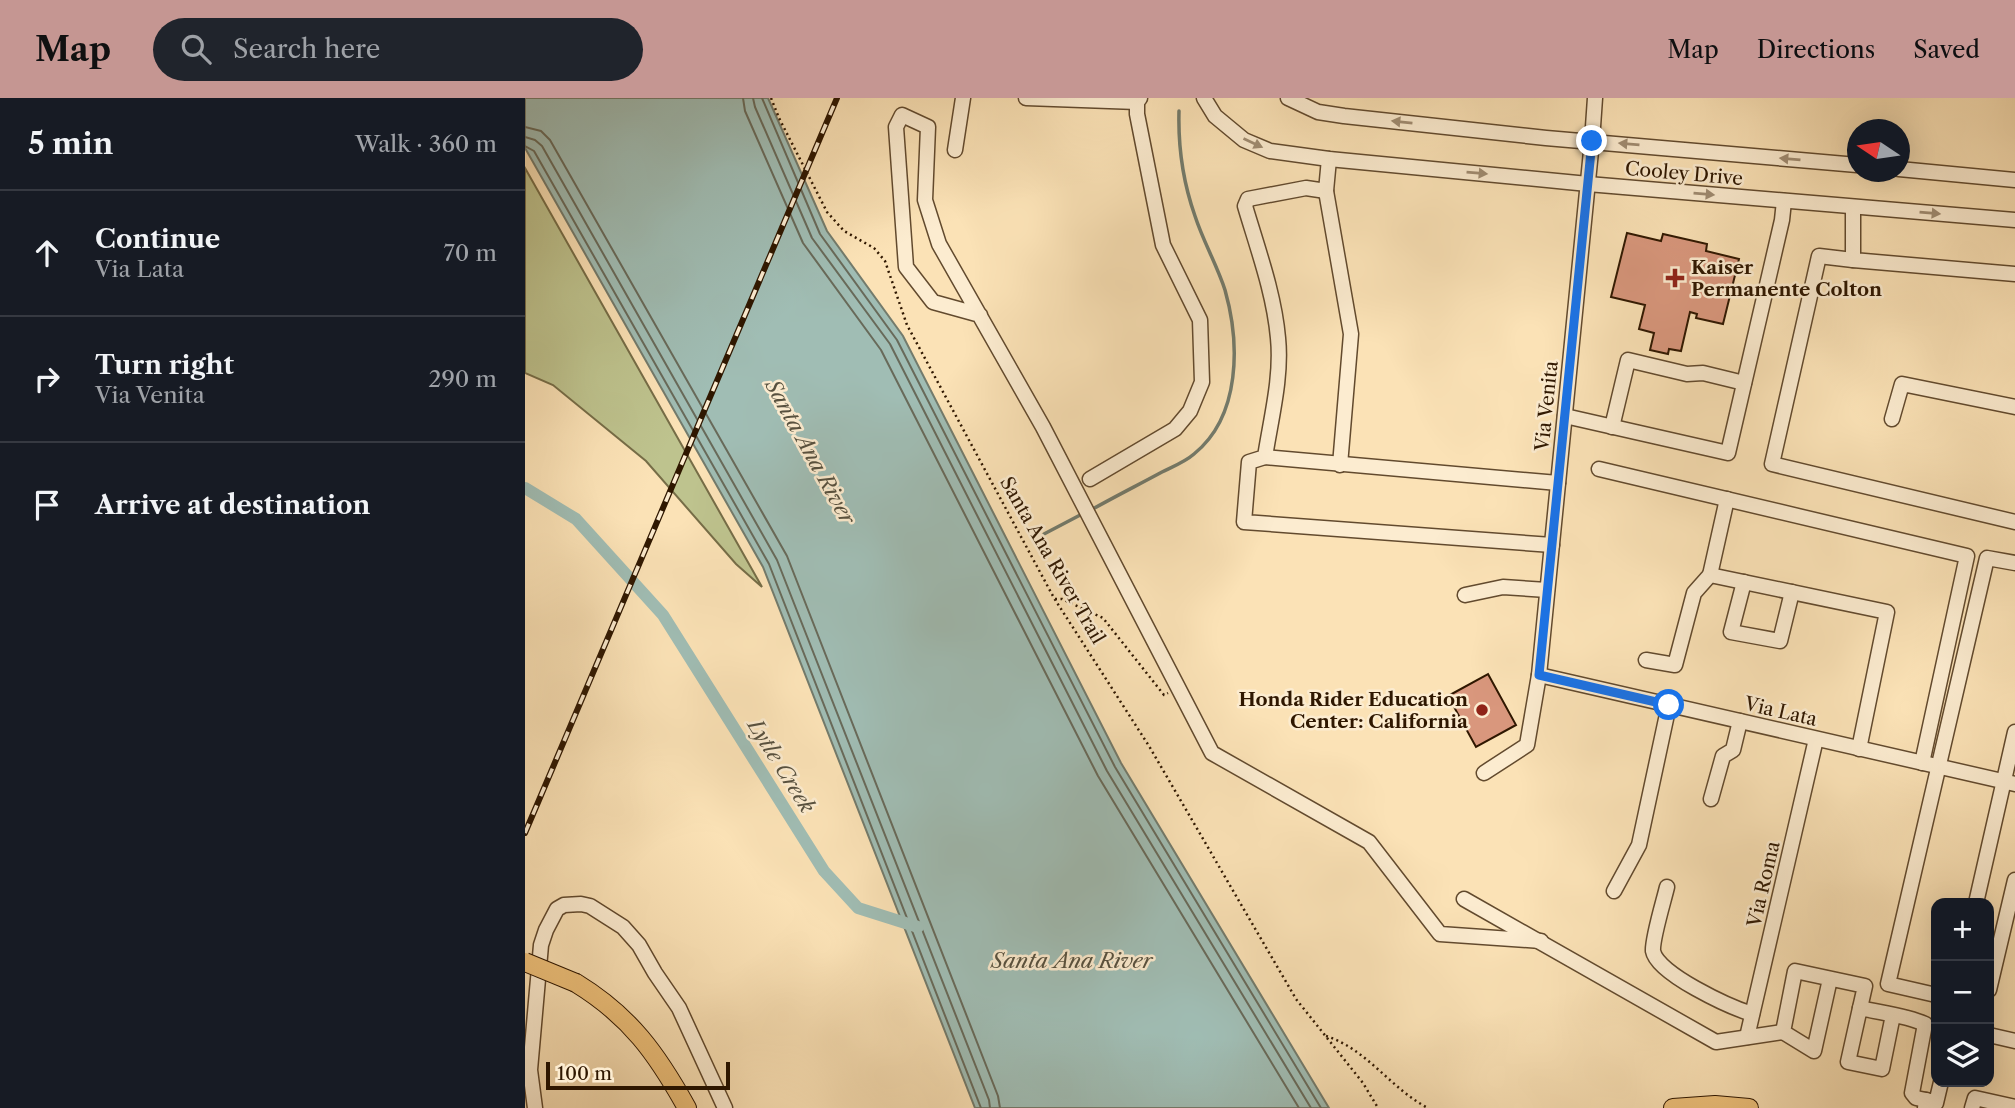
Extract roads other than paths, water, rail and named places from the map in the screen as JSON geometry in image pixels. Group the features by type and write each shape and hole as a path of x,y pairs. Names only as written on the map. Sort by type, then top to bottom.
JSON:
{"main road":[{"path":"525,962 576,983 625,1018 652,1051 687,1108"},
{"path":"1672,1108 1715,1105 1749,1108"}],"street":[{"path":"955,150 963,98"},
{"path":"1026,98 1139,100 1137,114 1163,245 1200,320 1202,382 1190,411 1175,429 1090,479"},
{"name":"Cooley Drive","path":"1203,98 1215,116 1244,140 1270,151 1588,184 2015,220"},
{"name":"Cooley Drive","path":"1288,98 1318,112 1331,114 1847,164"},
{"name":"Via Venita","path":"1484,774 1527,745 1539,675 1595,98"},
{"path":"980,315 933,302 906,267 896,127 902,116 928,127 925,200 939,244 980,315 1044,427 1212,753 1369,842 1440,934 1541,941"},
{"path":"1329,159 1327,191 1351,334 1340,465"},
{"path":"1910,170 2015,180"},
{"path":"1265,457 1276,390 1279,341 1273,298 1245,206 1248,199 1294,190 1306,188 1327,191"},
{"path":"1565,416 1728,453 1784,201"},
{"path":"1853,206 1853,260"},
{"path":"2015,274 1819,256 1772,464 2015,522"},
{"path":"1612,427 1628,360 1687,374 1703,373 1744,383"},
{"path":"1892,419 1902,384 2015,407"},
{"path":"1552,545 1244,522 1249,462 1265,457 1558,483"},
{"path":"1599,469 1967,556 1888,984 1931,994"},
{"path":"1646,660 1675,665 1694,593 1710,575 1727,499"},
{"path":"1929,765 1987,558 2015,563"},
{"path":"1710,575 1887,612 1859,748"},
{"path":"1744,582 1731,632 1780,641 1792,592"},
{"path":"1465,595 1503,587 1547,590"},
{"name":"Via Lata","path":"1539,675 2009,783"},
{"path":"1613,891 1639,845 1669,705"},
{"path":"1711,799 1723,756 1734,750 1740,721"},
{"path":"1977,898 2009,783 2015,732"},
{"name":"Via Roma","path":"1747,1037 1816,739"},
{"path":"1994,969 2015,880"},
{"path":"1667,887 1653,949 1657,961 1667,970 1733,1008 1752,1014"},
{"path":"1464,899 1716,1042 1783,1032 1814,1051 1830,979"},
{"path":"535,1108 530,1070 541,945 558,909 569,904 582,904 590,906 623,928 639,945 679,1007 725,1108"},
{"path":"1783,1032 1795,971 1865,986 1849,1062 1882,1069 1893,1016"},
{"path":"1860,1008 1921,1022 1926,1027 1912,1093 1925,1104 1936,1102 1940,1087"},
{"path":"1994,1036 2015,1041"},
{"path":"1972,1108 1975,1098 2015,1107"}],"water":[{"name":"Santa Ana River","path":"525,98 768,98 827,231 903,336 1121,763 1329,1108 975,1108 763,567 525,148"}],"waterway":[{"path":"1091,510 1190,457 1209,438 1221,420 1233,378 1230,311 1222,281 1198,225 1187,190 1180,151 1179,111"},
{"name":"Lytle Creek","path":"525,488 576,519 663,615 824,871 858,908 918,927"},
{"path":"1044,534 1084,513"}],"railway":[{"path":"525,833 837,98"}],"place":[{"name":"Kaiser Permanente Colton","path":"1675,278"},
{"name":"Honda Rider Education Center: California","path":"1482,710"}]}
